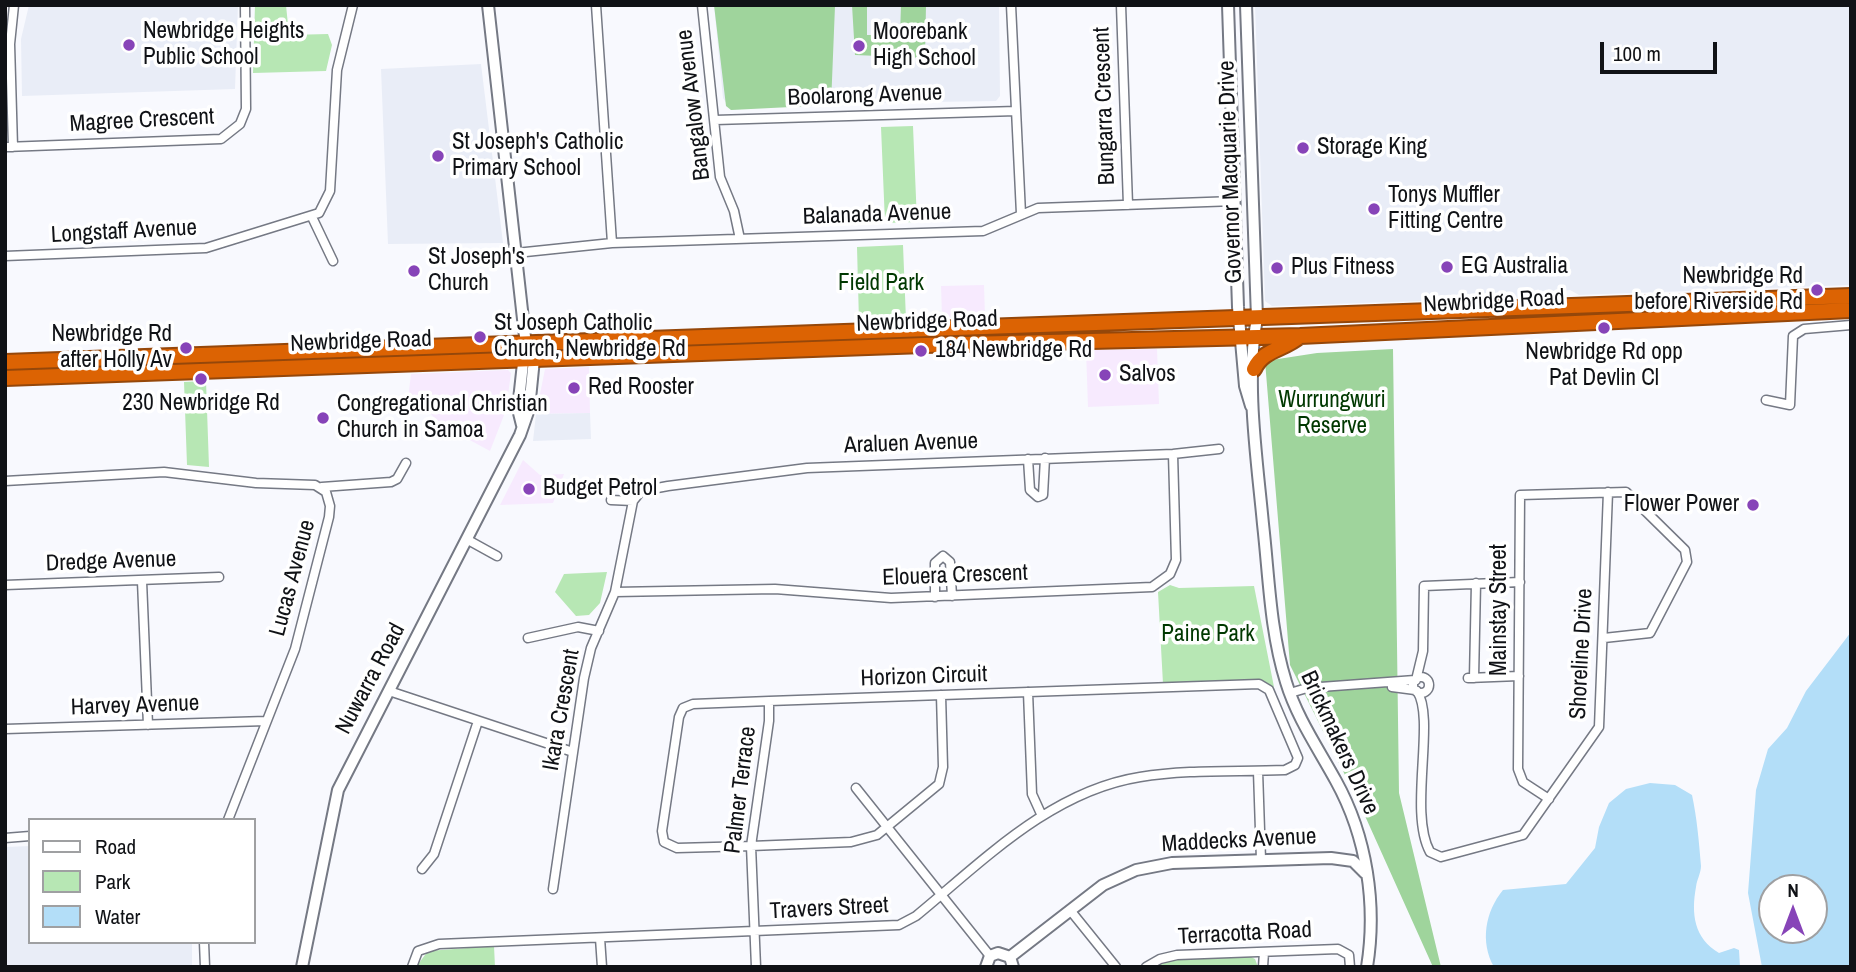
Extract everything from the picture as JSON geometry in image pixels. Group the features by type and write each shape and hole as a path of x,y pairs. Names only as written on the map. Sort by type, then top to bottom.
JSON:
{"highway":[{"name":"Newbridge Road","path":"5,378 1239,318 1851,296"},
{"name":"Newbridge Road","path":"5,362 528,354 1300,336 1851,310"},
{"path":"1254,369 1264,355 1290,345 1300,336"}],"street":[{"name":"Magree Crescent","path":"9,147 221,139 240,124 246,109 245,5"},
{"path":"333,261 312,217 324,207 330,191 337,70 353,5"},
{"name":"Nuwarra Road","path":"302,967 338,790 502,476 522,427 518,409 528,354 488,5"},
{"path":"596,5 612,243"},
{"name":"Bangalow Avenue","path":"702,5 720,177 734,211 740,239"},
{"path":"1011,5 1021,214"},
{"name":"Bungarra Crescent","path":"1121,5 1128,205"},
{"name":"Governor Macquarie Drive","path":"1228,5 1239,318"},
{"name":"Governor Macquarie Drive","path":"1245,5 1257,318 1247,337"},
{"path":"9,147 11,8"},
{"name":"Boolarong Avenue","path":"715,120 1016,111"},
{"name":"Balanada Avenue","path":"516,253 612,243 983,231 999,227 1038,208 1235,201"},
{"name":"Longstaff Avenue","path":"5,256 206,248 312,217"},
{"name":"Brickmakers Drive","path":"1239,318 1247,337 1254,369 1252,412 1275,640 1300,718 1343,795 1357,830 1368,879 1370,932 1367,967"},
{"path":"1766,400 1790,405 1793,336 1804,329 1851,325"},
{"name":"Brickmakers Drive","path":"1247,337 1245,386 1252,412"},
{"name":"Araluen Avenue","path":"611,500 633,501 638,493 645,490 794,470 1028,458 1173,454 1219,449"},
{"name":"Elouera Crescent","path":"615,592 751,589 867,598 935,597 1142,588 1159,584 1174,568 1177,550 1173,454"},
{"path":"1028,458 1030,490 1038,497 1046,489 1045,458"},
{"path":"322,488 391,482 397,479 406,463"},
{"name":"Lucas Avenue","path":"5,481 164,472 322,488 329,497 329,517 295,649 229,818"},
{"path":"1604,638 1650,633 1687,558 1683,546 1626,492 1608,492"},
{"name":"Mainstay Street","path":"1549,799 1520,777 1520,495 1608,492"},
{"name":"Shoreline Drive","path":"1418,686 1422,712 1422,818 1428,848 1441,857 1522,835 1600,727 1608,492"},
{"name":"Ikara Crescent","path":"553,889 587,664 615,592 633,501"},
{"path":"468,540 497,556"},
{"path":"935,597 935,563 943,556 950,562 952,596"},
{"name":"Dredge Avenue","path":"5,585 219,577"},
{"path":"142,581 148,724"},
{"path":"1418,686 1423,651 1424,586 1520,582"},
{"path":"1476,583 1471,678 1519,676"},
{"path":"528,638 578,626 599,631"},
{"path":"1418,686 1423,651"},
{"name":"Horizon Circuit","path":"751,846 673,848 664,842 662,831 681,711 693,705 1263,685 1271,694 1298,758 1288,769 1258,771"},
{"path":"1290,693 1328,687 1418,686"},
{"path":"389,691 573,752"},
{"path":"1028,692 1031,794 1042,816"},
{"path":"751,846 860,841 888,827 931,792 942,778 941,695"},
{"name":"Palmer Terrace","path":"756,967 751,846 769,721 769,701"},
{"name":"Harvey Avenue","path":"5,729 265,721"},
{"path":"422,869 434,854 478,721"},
{"path":"1258,771 1261,860"},
{"name":"Travers Street","path":"412,967 418,951 431,944 889,927 908,922 1042,816 1078,796 1133,778 1258,771"},
{"path":"856,788 942,894 988,961 998,953 1012,962"},
{"name":"Maddecks Avenue","path":"1331,858 1351,849 1357,830"},
{"path":"5,838 28,836"},
{"name":"Maddecks Avenue","path":"1012,962 1070,910 1103,885 1136,870 1172,863 1331,858 1353,861 1368,879"},
{"path":"1070,910 1116,967"},
{"path":"600,938 601,967"},
{"path":"204,944 205,967"},
{"name":"Terracotta Road","path":"1146,967 1160,959 1177,955 1338,949 1347,953 1350,967"},
{"path":"1263,967 1264,952"}],"shaded area":[{"name":"Newbridge Heights Public School","path":"29,5 238,5 235,89 22,96 21,39"},
{"name":"Moorebank High School","path":"714,5 999,5 1000,96 996,101 798,104 731,110 723,98"},
{"path":"1255,5 1851,5 1851,285 1579,295 1570,290 1551,292 1543,297 1272,306 1265,301"},
{"name":"St Joseph's Catholic Primary School","path":"481,64 503,243 388,244 381,69"},
{"path":"984,285 985,316 942,317 941,286"},
{"path":"1157,349 1159,404 1088,407 1086,350"},
{"path":"589,367 590,413 536,414 545,369"},
{"path":"508,370 511,373 506,410 490,451 440,424 431,414 408,399 411,374"},
{"path":"590,413 591,439 533,441 536,414"},
{"path":"523,460 540,475 564,474 553,503 500,505"},
{"path":"28,846 28,944 192,944 192,967 5,967 5,847"}],"green space":[{"path":"255,5 286,5 289,35 328,34 332,45 326,71 253,73"},
{"path":"714,5 835,6 831,105 731,110 726,106"},
{"path":"852,5 867,5 867,35 900,35 901,5 926,5 925,58 855,55"},
{"path":"913,126 917,222 885,223 881,127"},
{"name":"Field Park","path":"903,245 906,320 859,322 857,247"},
{"name":"Wurrungwuri Reserve","path":"1393,349 1399,793 1441,967 1433,967 1361,807 1290,665 1265,361 1317,353"},
{"path":"206,381 209,467 187,465 184,382"},
{"path":"607,572 600,603 589,615 576,616 555,592 564,574"},
{"name":"Paine Park","path":"1170,585 1179,588 1254,586 1274,687 1258,680 1163,684 1158,592"},
{"path":"494,946 495,967 416,967 428,951"},
{"path":"1249,956 1255,959 1258,967 1154,967 1171,960"}],"water":[{"path":"1851,632 1851,967 1762,967 1748,893 1756,790 1768,749 1787,728 1806,691"},
{"path":"1650,783 1675,785 1692,795 1701,866 1694,907 1696,925 1704,940 1719,953 1734,948 1739,950 1740,967 1494,967 1487,948 1486,927 1492,908 1503,890 1566,884 1595,848 1599,827 1609,803 1626,789"}],"place":[{"name":"Newbridge Heights Public School","path":"129,45"},
{"name":"Moorebank High School","path":"859,46"},
{"name":"Storage King","path":"1303,148"},
{"name":"St Joseph's Catholic Primary School","path":"438,156"},
{"name":"Tonys Muffler Fitting Centre","path":"1374,209"},
{"name":"EG Australia","path":"1447,267"},
{"name":"Plus Fitness","path":"1277,268"},
{"name":"St Joseph's Church","path":"414,271"},
{"name":"Newbridge Rd before Riverside Rd","path":"1817,290"},
{"name":"Newbridge Rd opp Pat Devlin Cl","path":"1604,328"},
{"name":"St Joseph Catholic Church, Newbridge Rd","path":"480,337"},
{"name":"Newbridge Rd after Holly Av","path":"186,348"},
{"name":"184 Newbridge Rd","path":"921,351"},
{"name":"Salvos","path":"1105,375"},
{"name":"230 Newbridge Rd","path":"201,379"},
{"name":"Red Rooster","path":"574,388"},
{"name":"Congregational Christian Church in Samoa","path":"323,418"},
{"name":"Budget Petrol","path":"529,489"},
{"name":"Flower Power","path":"1753,505"}]}
